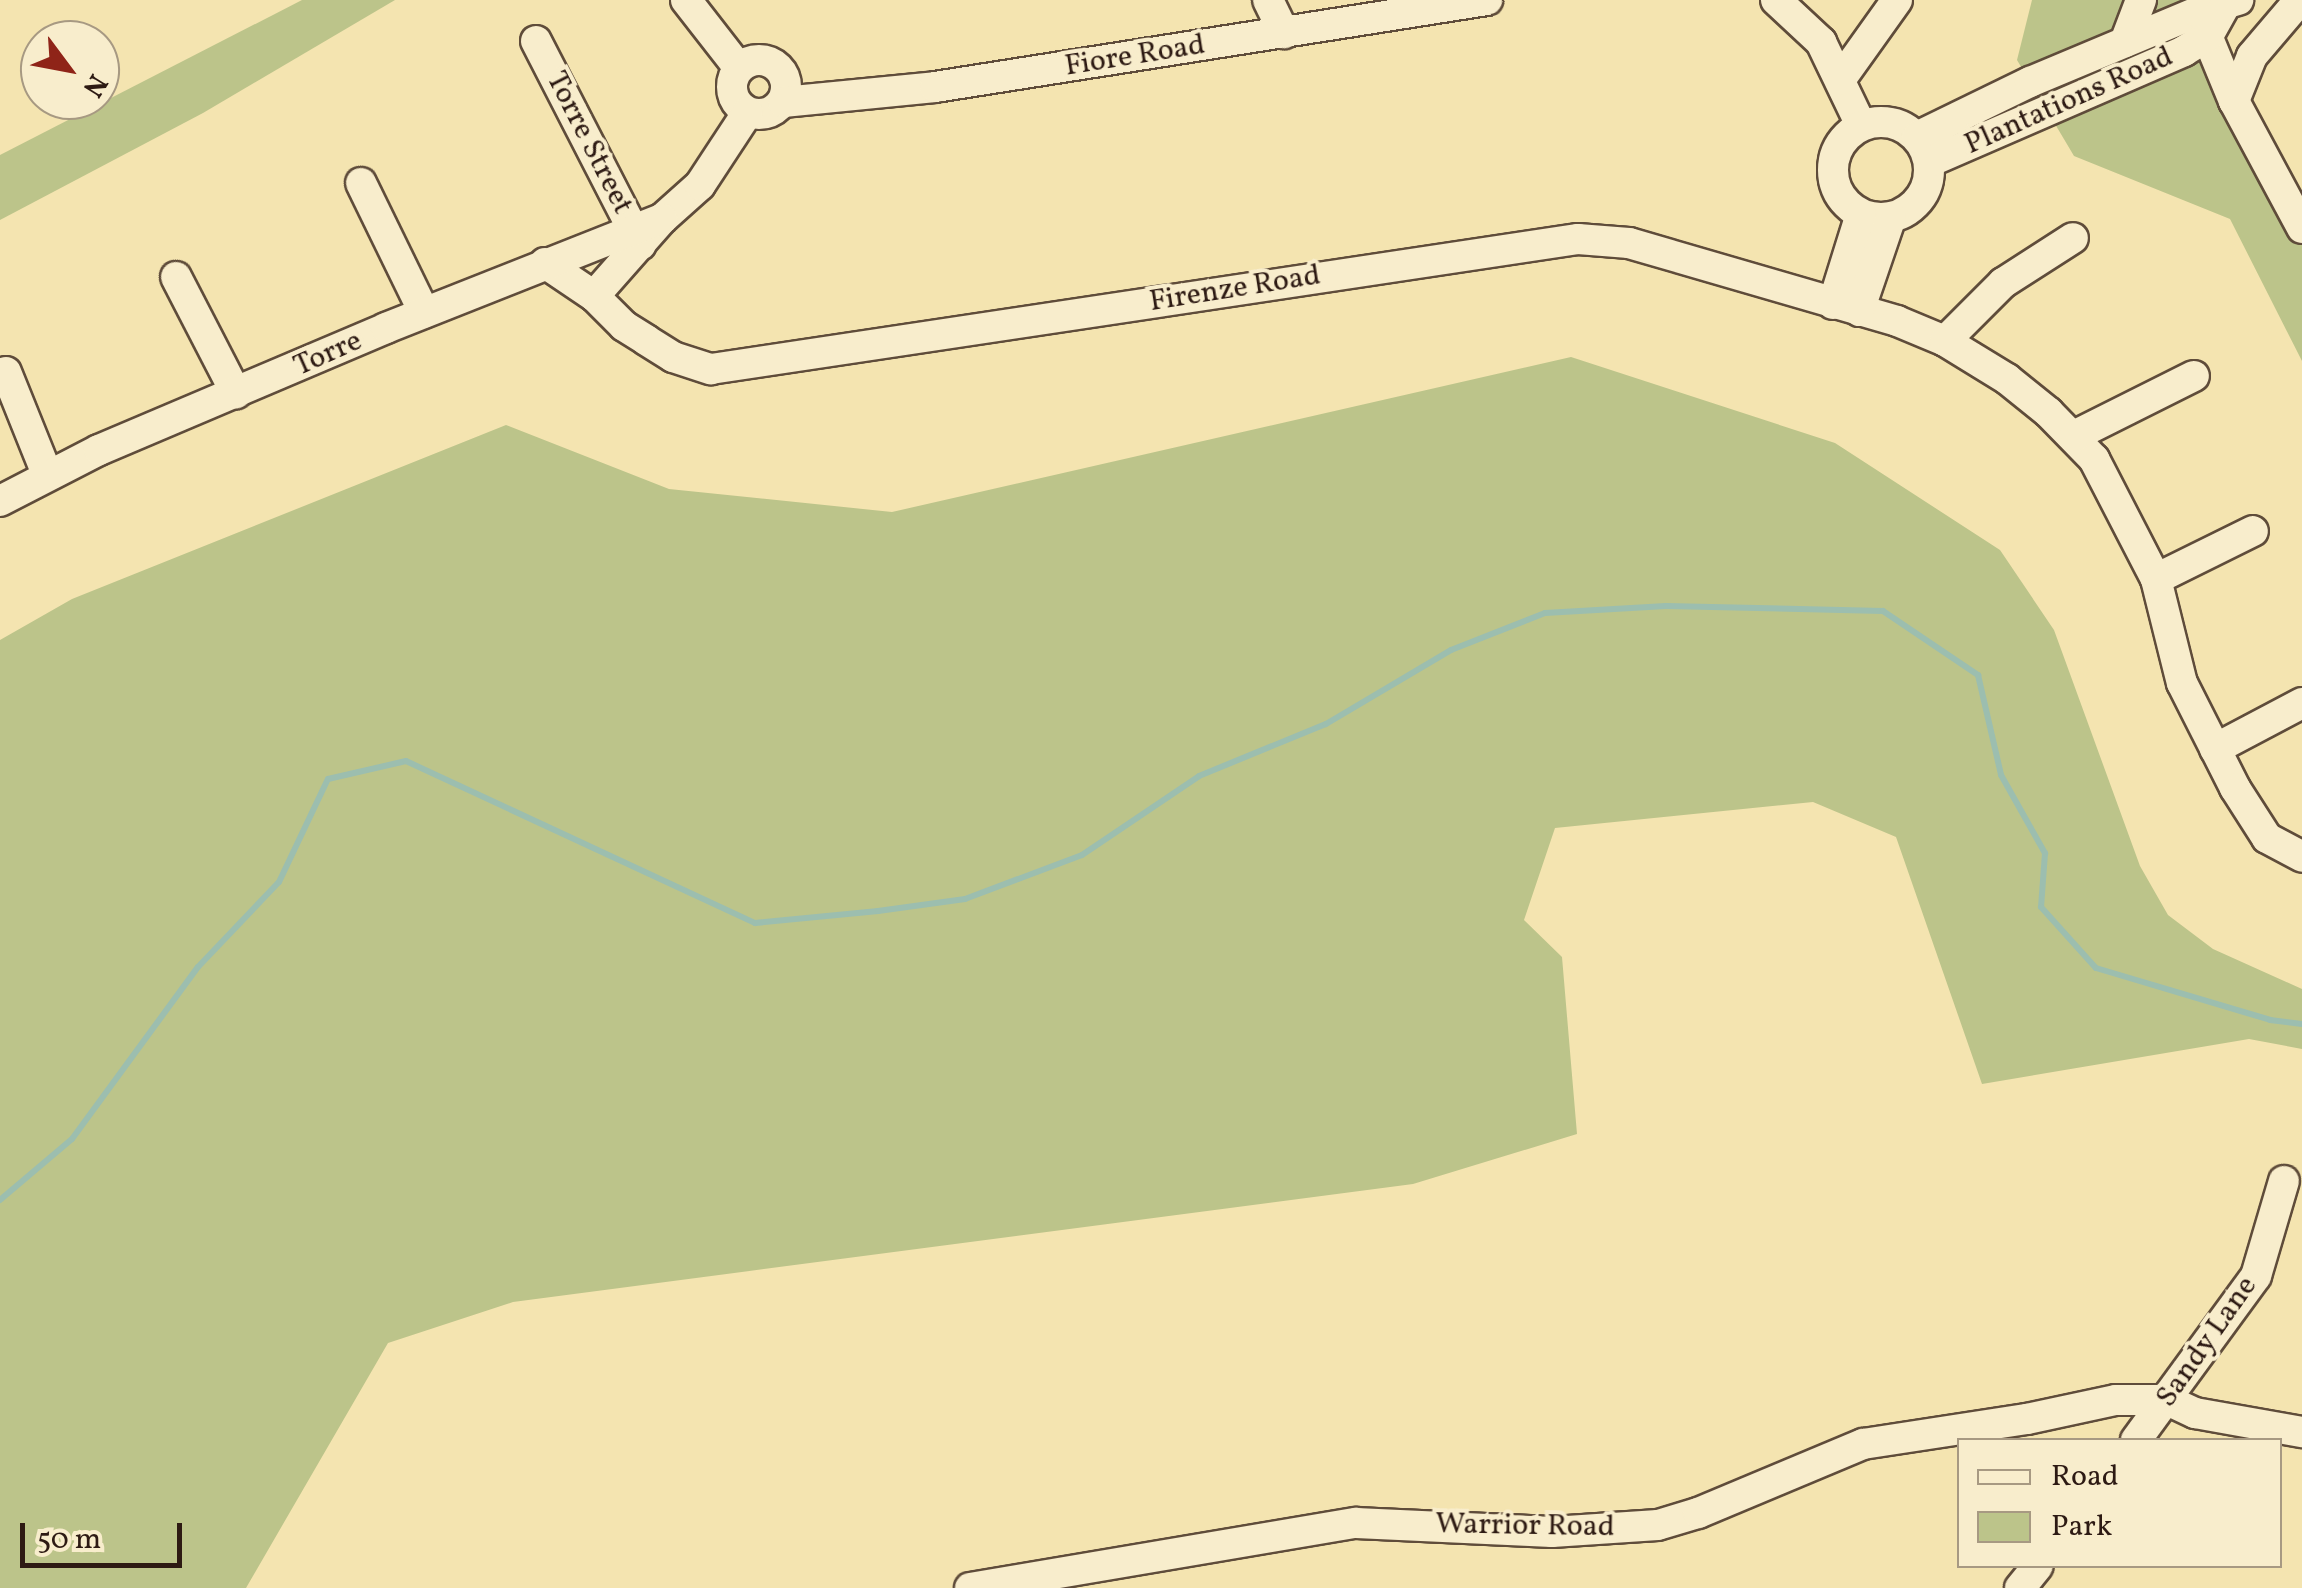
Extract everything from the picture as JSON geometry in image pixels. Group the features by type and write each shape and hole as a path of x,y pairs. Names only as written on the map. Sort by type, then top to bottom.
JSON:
{"street":[{"path":"686,0 739,68"},
{"path":"1268,0 1284,33"},
{"name":"Fiore Road","path":"748,112 771,112 782,102 934,87 1486,0"},
{"path":"1776,0 1822,42 1861,125 1838,147 1833,178 1848,206 1876,216"},
{"path":"1840,80 1897,0"},
{"path":"2126,42 2141,0"},
{"path":"2232,1 2199,16 2234,100 2302,228"},
{"path":"2234,100 2252,56 2293,2"},
{"name":"Plantations Road","path":"1923,150 2126,42 2199,16"},
{"name":"Plantations Road","path":"1923,150 2184,51 2199,16"},
{"name":"Torre Street","path":"536,42 645,231"},
{"path":"739,68 760,59 781,69 787,91 782,102"},
{"path":"739,68 732,93 748,112"},
{"name":"Torre","path":"594,296 645,231 711,173 748,112"},
{"name":"Plantations Road","path":"1846,307 1876,216 1904,212 1924,191 1923,150 1891,122 1861,125"},
{"path":"360,183 424,312"},
{"name":"Torre","path":"0,501 47,474 424,312 544,263 645,231"},
{"name":"Firenze Road","path":"544,263 594,296 624,326 673,358 711,369 1548,240 1604,238 1846,307 1946,340 2028,394 2074,436 2106,479 2156,579 2182,683 2215,749 2267,838 2302,857"},
{"path":"1946,340 2003,282 2072,238"},
{"path":"176,277 236,392"},
{"path":"6,372 47,474"},
{"path":"2074,436 2194,376"},
{"path":"2156,579 2254,532"},
{"path":"2215,749 2302,702"},
{"name":"Sandy Lane","path":"2138,1438 2256,1276 2284,1181"},
{"name":"Warrior Road","path":"970,1588 1356,1523 1552,1532 1658,1525 1698,1514 1838,1452 1892,1436 2027,1419 2116,1400 2167,1400 2195,1412 2302,1432"},
{"path":"2020,1588 2036,1568"}],"green space":[{"path":"302,0 395,0 203,113 0,220 0,155 68,120 120,120 120,93"},
{"path":"2032,0 2191,0 2302,228 2302,361 2230,219 2074,156 2017,60"},
{"path":"1571,357 1835,443 2000,550 2054,630 2140,866 2168,915 2213,949 2302,989 2302,1049 2249,1039 1982,1084 1896,837 1813,802 1555,828 1524,920 1562,957 1577,1134 1413,1184 513,1302 388,1343 246,1588 0,1588 0,640 72,599 506,425 669,489 892,512"}],"waterway":[{"path":"0,1200 72,1139 198,967 279,882 328,779 406,761 755,923 878,911 965,899 1082,855 1199,776 1326,724 1451,650 1545,613 1666,606 1883,611 1978,675 2001,775 2045,853 2041,907 2096,968 2270,1020 2302,1024"}]}
